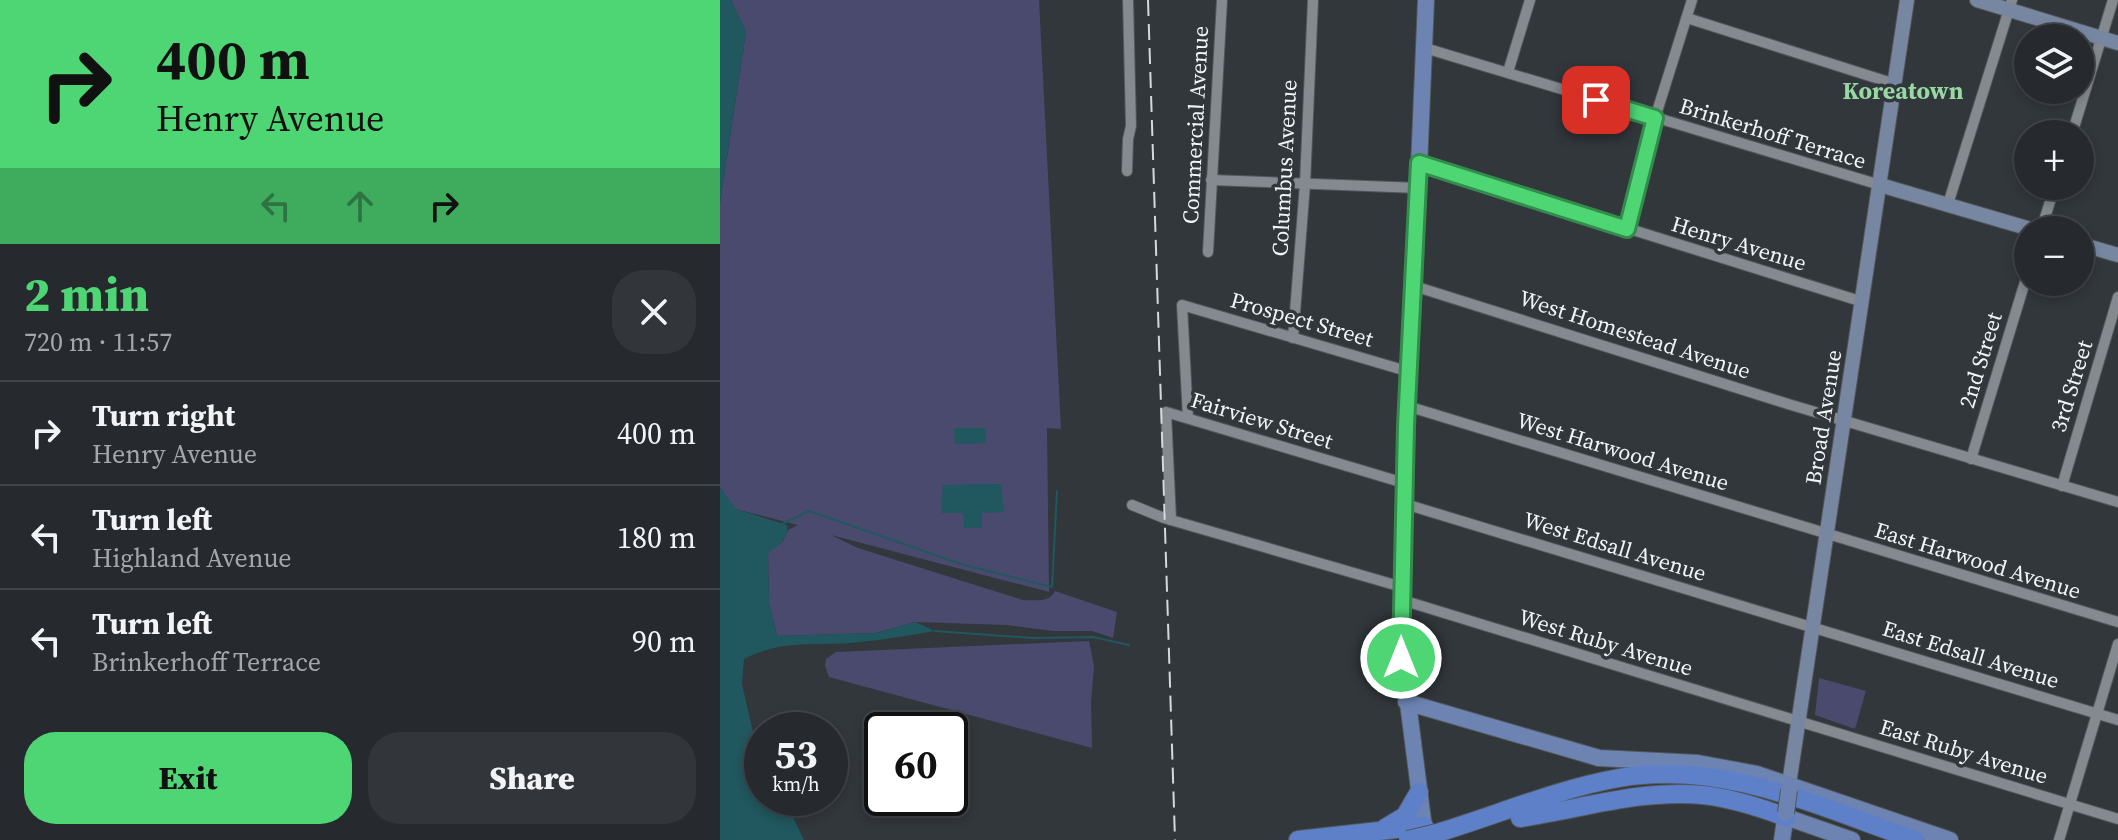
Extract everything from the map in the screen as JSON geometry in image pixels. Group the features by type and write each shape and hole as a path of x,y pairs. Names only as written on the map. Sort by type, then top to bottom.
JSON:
{"highway":[{"path":"1513,814 1588,776 1653,763"},
{"path":"1513,814 1622,777 1695,774 1754,785 1915,840"},
{"path":"1408,840 1616,789 1689,784 1748,794 1884,840"},
{"path":"1383,829 1405,816 1419,792"},
{"path":"1513,814 1669,794 1729,799 1786,815"},
{"path":"1298,840 1383,829 1435,835"}],"main road":[{"path":"1426,0 1404,483 1401,658 1419,792 1435,835"},
{"name":"Broad Avenue","path":"1782,840 1907,0"},
{"path":"1977,0 2011,5 2118,43"},
{"path":"1880,185 2014,224"},
{"path":"2094,248 2118,255"},
{"path":"1406,702 1599,758 1720,766 1950,840"},
{"path":"1786,815 1852,840"}],"street":[{"path":"1127,171 1131,126 1128,0"},
{"name":"Commercial Avenue","path":"1208,252 1222,0"},
{"name":"Columbus Avenue","path":"1293,338 1305,184 1313,0"},
{"path":"1508,72 1530,0"},
{"path":"1627,229 1655,118 1692,0"},
{"path":"2076,120 2113,0"},
{"path":"1948,204 2011,5"},
{"path":"1687,18 1895,84"},
{"name":"Brinkerhoff Terrace","path":"1425,48 1880,185"},
{"name":"Henry Avenue","path":"1419,163 1863,302"},
{"path":"1211,180 1419,188"},
{"name":"West Homestead Avenue","path":"1414,286 1788,404 2118,502"},
{"name":"2nd Street","path":"1971,459 2021,296"},
{"name":"3rd Street","path":"2062,486 2118,297"},
{"name":"Prospect Street","path":"1188,418 1182,305 1410,372"},
{"name":"West Harwood Avenue","path":"1407,406 1828,533"},
{"name":"Fairview Street","path":"1171,520 1166,412 1404,483"},
{"name":"West Edsall Avenue","path":"1405,504 1812,627"},
{"name":"West Ruby Avenue","path":"1132,505 1799,720"},
{"name":"East Harwood Avenue","path":"1828,533 1887,554 2118,622"},
{"name":"East Edsall Avenue","path":"1812,627 2118,720"},
{"path":"2059,840 2118,644"},
{"name":"East Ruby Avenue","path":"1799,720 2118,819"}],"shaded area":[{"path":"720,0 731,0 746,32 720,203"},
{"path":"731,0 1039,0 1061,429 1047,428 1049,592 831,535 858,548 1023,600 1045,599 1055,591 1117,612 1113,638 1092,631 915,622 876,633 777,636 769,603 768,553 783,541 788,530 798,525 735,509 720,487 720,203 746,32"},
{"path":"954,428 985,428 986,443 955,444"},
{"path":"1001,484 1004,512 982,513 982,528 964,528 963,513 941,513 943,485"},
{"path":"720,487 736,509 787,525 782,542 768,553 769,603 777,636 876,633 915,622 935,631 869,641 773,648 744,659 742,684 748,712 744,712 744,816 793,816 804,840 720,840"},
{"path":"1089,641 1094,666 1092,748 968,715 968,712 829,677 826,659 836,652"},
{"path":"1819,678 1866,691 1855,729 1815,715"}],"waterway":[{"path":"782,524 809,511 964,565 1052,587 1057,491"},
{"path":"935,631 1033,638 1093,637 1129,645"}],"railway":[{"path":"1148,0 1175,840"}],"district":[{"name":"Koreatown","path":"1903,90"}],"route":[{"path":"1401,658 1406,426 1419,163 1627,229 1655,118 1596,100"}]}
